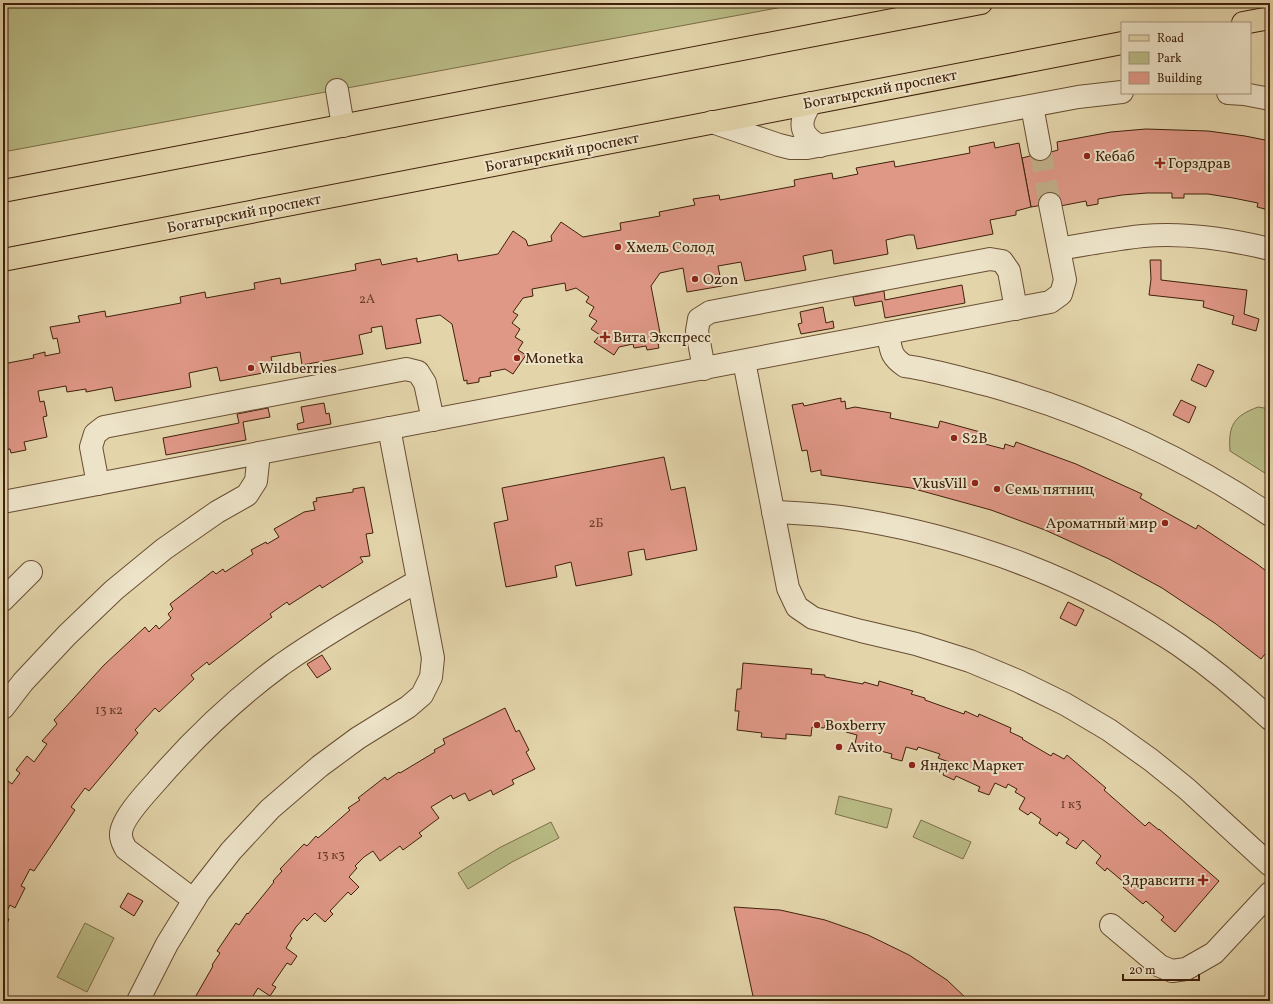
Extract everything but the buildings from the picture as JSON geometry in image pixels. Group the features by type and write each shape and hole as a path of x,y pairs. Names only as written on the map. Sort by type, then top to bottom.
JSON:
{"main road":[{"path":"3,191 981,3"},
{"path":"1248,22 1270,18"},
{"name":"Богатырский проспект","path":"3,260 1121,43"}],"lane":[{"path":"337,90 343,126"},
{"path":"712,122 791,148 806,148 1078,97 1121,92"},
{"path":"1244,94 1270,99"},
{"path":"811,103 804,112 802,122 804,133 810,141 820,146"},
{"path":"1032,106 1040,149"},
{"path":"3,502 1050,302 1061,294 1065,280 1050,204"},
{"path":"1059,249 1144,236 1182,235 1246,243 1270,249"},
{"path":"704,369 697,331 699,319 710,312 990,259 1002,261 1009,271 1016,309"},
{"path":"888,333 892,352 896,360 905,366 968,380 1014,393 1099,423 1178,460 1216,481 1270,515"},
{"path":"744,360 788,588 796,607 813,618 916,644 970,661 1018,681 1065,704 1109,730 1151,760 1187,789 1270,865"},
{"path":"98,484 91,447 95,434 104,427 406,369 418,372 425,383 432,420"},
{"path":"138,1001 167,944 194,900 231,851 270,809 320,766 358,738 408,707 422,695 431,678 433,658 389,428"},
{"path":"3,708 23,682 67,635 114,590 164,549 217,512 247,495 256,481 259,453"},
{"path":"773,512 859,520 914,531 996,554 1046,573 1092,594 1137,618 1179,645 1218,673 1270,719"},
{"path":"3,600 31,572"},
{"path":"194,900 126,849 122,841 122,825 141,800 173,763 207,728 243,696 281,666 322,638 360,614 418,581"},
{"path":"1112,925 1160,966 1172,971 1186,969 1214,953 1270,894"}],"green space":[{"path":"3,3 804,3 3,152"},
{"path":"1258,407 1270,409 1270,474 1268,475 1230,451 1230,434 1234,423 1243,414"},
{"path":"839,796 892,809 887,828 835,814"},
{"path":"921,820 971,842 963,859 913,837"},
{"path":"551,822 559,838 512,862 468,889 458,873 499,848"},
{"path":"85,923 114,938 87,992 57,977"}],"tunnel":[{"path":"1040,149 1050,204"}],"place":[{"name":"Кебаб","path":"1087,156"},
{"name":"Горздрав","path":"1160,163"},
{"name":"Хмель Солод","path":"618,247"},
{"name":"Ozon","path":"695,279"},
{"name":"Вита Экспресс","path":"605,337"},
{"name":"Monetka","path":"517,358"},
{"name":"Wildberries","path":"251,368"},
{"name":"S2B","path":"954,438"},
{"name":"VkusVill","path":"975,483"},
{"name":"Семь пятниц","path":"997,489"},
{"name":"Ароматный мир","path":"1165,523"},
{"name":"Boxberry","path":"817,725"},
{"name":"Avito","path":"839,747"},
{"name":"Яндекс Маркет","path":"912,765"},
{"name":"Здравсити","path":"1203,880"}]}
